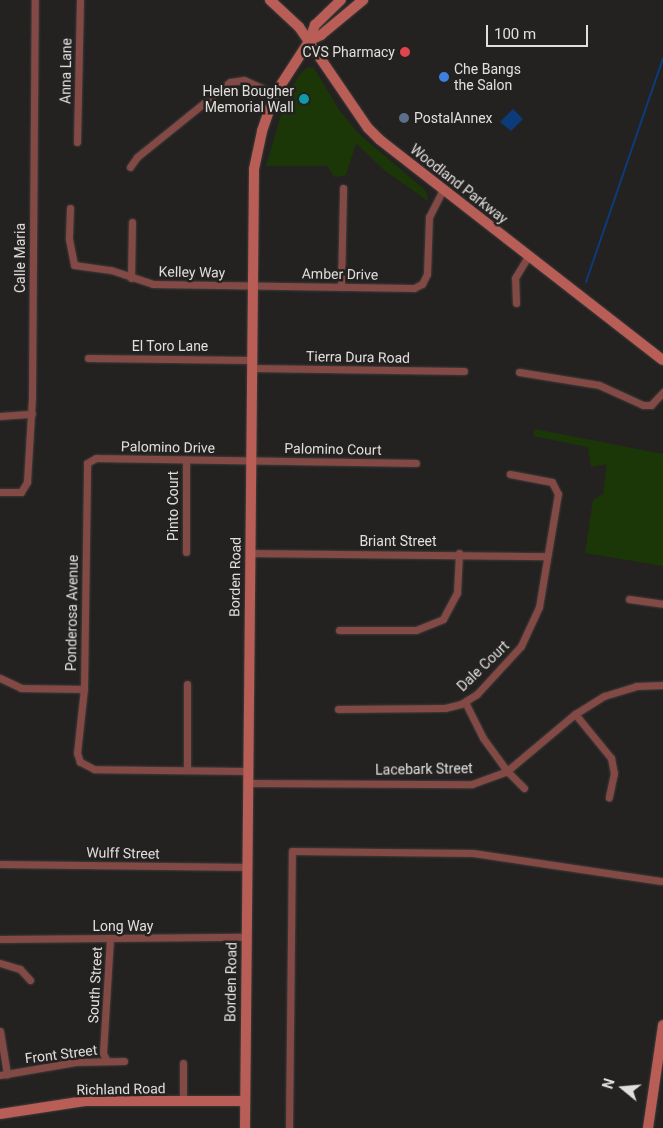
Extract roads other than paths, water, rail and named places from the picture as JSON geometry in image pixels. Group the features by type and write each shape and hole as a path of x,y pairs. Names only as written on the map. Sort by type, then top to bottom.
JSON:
{"main road":[{"name":"Woodland Parkway","path":"270,0 287,14 310,40 368,128 444,190 663,360"},
{"name":"Borden Road","path":"245,1128 254,169 262,131 275,94 310,40 315,25 341,0"},
{"path":"310,40 362,0"},
{"path":"648,1128 663,1025"},
{"name":"Richland Road","path":"0,1114 85,1101 244,1102"}],"street":[{"name":"Calle Maria","path":"0,492 21,492 28,482 32,414 35,0"},
{"name":"Anna Lane","path":"77,142 80,0"},
{"path":"130,167 137,157 230,82 244,80 275,94"},
{"path":"341,287 343,188"},
{"name":"Amber Drive","path":"253,286 414,288 424,282 429,216 444,190"},
{"name":"Kelley Way","path":"70,208 69,239 74,265 111,270 153,284 253,286"},
{"path":"131,278 132,222"},
{"path":"516,304 515,278 528,256"},
{"name":"El Toro Lane","path":"88,358 251,364"},
{"name":"Tierra Dura Road","path":"251,364 464,371"},
{"path":"519,372 599,385 643,406 651,405 663,392"},
{"path":"0,416 32,414"},
{"name":"Palomino Drive","path":"87,463 96,458 250,460"},
{"name":"Pinto Court","path":"186,460 186,552"},
{"name":"Palomino Court","path":"250,460 416,463"},
{"name":"Ponderosa Avenue","path":"87,463 84,689 77,753 80,762 94,769 187,770"},
{"name":"Dale Court","path":"338,709 445,708 466,702 521,646 539,607 557,488 552,482 510,474"},
{"name":"Briant Street","path":"249,553 459,553 547,556"},
{"path":"339,630 416,630 443,620 458,593 459,553"},
{"path":"629,599 663,604"},
{"path":"0,678 21,688 84,689"},
{"path":"187,684 187,770 247,771"},
{"name":"Lacebark Street","path":"247,783 472,784 507,771 575,714 618,690 663,685"},
{"path":"466,702 484,738 507,771 524,788"},
{"path":"575,714 611,758 614,773 609,797"},
{"path":"289,1128 292,851 473,853 661,881"},
{"name":"Wulff Street","path":"0,864 247,867"},
{"name":"Long Way","path":"0,938 246,937"},
{"name":"South Street","path":"106,1062 103,1053 110,939"},
{"path":"0,963 20,970 30,980"},
{"path":"0,1031 4,1074"},
{"name":"Front Street","path":"4,1074 76,1062 124,1061"},
{"path":"183,1063 183,1101"}],"water":[{"path":"513,109 523,119 511,131 500,122"}],"waterway":[{"path":"586,282 663,58"}],"place":[{"name":"CVS Pharmacy","path":"405,52"},
{"name":"Che Bangs the Salon","path":"444,77"},
{"name":"Helen Bougher Memorial Wall","path":"304,99"},
{"name":"PostalAnnex","path":"404,118"}]}
